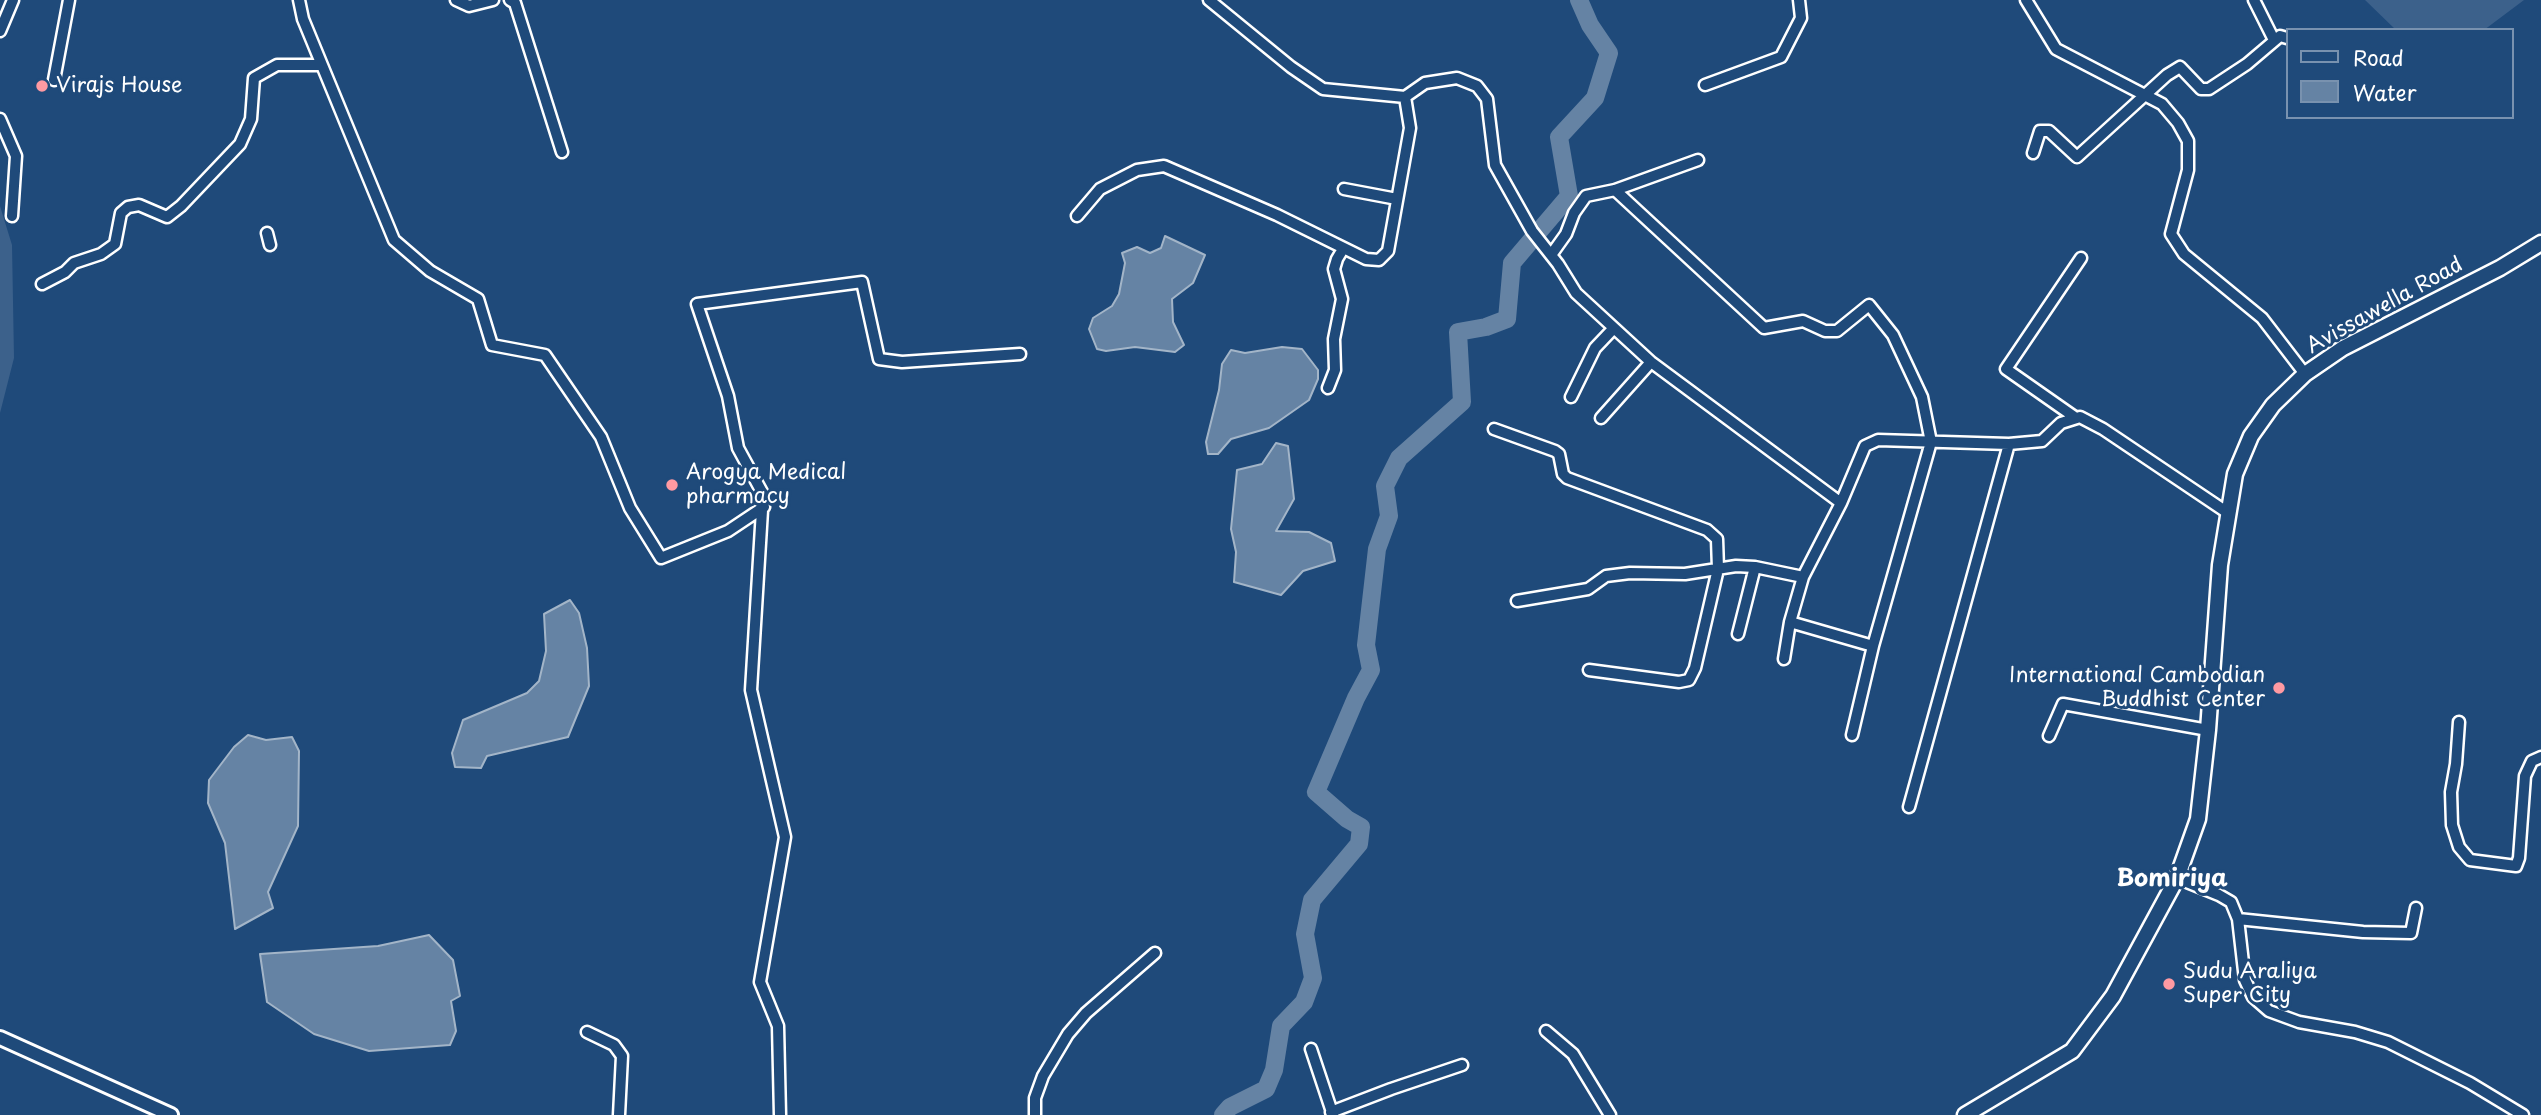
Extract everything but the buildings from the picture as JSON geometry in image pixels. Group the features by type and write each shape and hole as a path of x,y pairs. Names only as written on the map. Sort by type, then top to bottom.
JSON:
{"main road":[{"name":"Avissawella Road","path":"1965,1115 2072,1051 2113,996 2177,878 2198,819 2208,730 2220,565 2235,474 2251,436 2273,405 2305,374 2343,348 2500,268 2541,243"}],"street":[{"path":"0,30 13,0"},
{"path":"54,80 69,0"},
{"path":"299,0 303,19 321,65 394,240 430,271 478,299 492,345 545,355 601,437 630,508 661,558 727,531 764,507"},
{"path":"456,0 469,6 493,0"},
{"path":"510,0 515,3 562,152"},
{"path":"1209,0 1291,67 1324,89 1405,97 1425,83 1457,78 1478,86 1488,99 1495,165 1532,231 1576,293 1651,362 1841,503"},
{"path":"1705,85 1781,57 1801,18 1799,0"},
{"path":"2026,0 2056,49 2162,104 2178,123 2188,141 2188,170 2171,234 2184,254 2262,318 2305,374"},
{"path":"2254,0 2274,40"},
{"path":"2034,153 2040,131 2049,131 2077,157 2167,75 2180,67 2201,89 2209,89 2247,64 2280,36 2286,38"},
{"path":"42,284 65,272 74,263 101,254 115,244 121,213 128,207 139,205 167,217 181,206 240,144 251,119 254,78 277,65 321,65"},
{"path":"1077,216 1100,189 1137,170 1164,166 1277,215 1343,249 1372,261 1379,260 1388,251 1410,128 1405,97"},
{"path":"0,119 16,156 12,216"},
{"path":"1551,255 1566,234 1574,213 1586,196 1615,190 1698,160"},
{"path":"1343,189 1397,199"},
{"path":"1615,190 1764,328 1802,321 1825,331 1837,331 1868,305 1893,335 1922,397 1931,442 1873,646 1852,735"},
{"path":"267,233 270,245"},
{"path":"1328,388 1335,370 1334,339 1342,299 1334,269 1343,249"},
{"path":"2076,418 2006,369 2081,258"},
{"path":"780,1115 778,1026 760,982 785,837 751,690 763,494 738,447 728,396 697,304 862,282 879,359 902,362 1020,354"},
{"path":"1571,397 1595,348 1614,328"},
{"path":"1601,418 1651,362"},
{"path":"1784,659 1790,622 1804,577 1866,446 1878,440 2009,444 2042,441 2061,423 2080,417 2103,429 2228,513"},
{"path":"1494,429 1555,451 1559,454 1563,474 1567,478 1652,508 1713,533 1717,539 1718,569 1695,668 1689,680 1679,682 1590,670"},
{"path":"1909,807 2009,444"},
{"path":"1517,601 1588,589 1606,576 1630,573 1685,574 1736,566 1804,577"},
{"path":"1738,634 1755,567"},
{"path":"1790,622 1873,646"},
{"path":"2049,736 2063,704 2208,730"},
{"path":"2459,722 2451,792 2452,825 2459,847 2470,860 2516,866 2519,858 2525,776 2532,761 2541,757"},
{"path":"2177,878 2225,898 2235,909 2245,980 2253,997 2269,1011 2300,1022 2355,1032 2388,1042 2470,1083 2523,1115"},
{"path":"2238,919 2362,932 2411,933 2416,908"},
{"path":"1035,1115 1035,1098 1043,1076 1068,1034 1086,1013 1155,953"},
{"path":"1546,1031 1573,1054 1610,1115"},
{"path":"587,1032 614,1045 622,1056 619,1115"},
{"path":"0,1038 171,1115"},
{"path":"1311,1049 1332,1114 1391,1089 1462,1065"}],"shaded area":[{"path":"2365,0 2524,0 2487,28 2394,28"},
{"path":"0,206 12,245 14,358 0,413"}],"water":[{"path":"1165,236 1205,255 1193,283 1172,299 1173,322 1184,345 1175,352 1135,347 1106,351 1097,349 1089,329 1093,318 1112,306 1119,294 1125,263 1122,253 1137,247 1150,253 1161,248"},
{"path":"1282,347 1302,349 1318,370 1318,379 1309,400 1269,428 1231,439 1218,454 1208,454 1206,442 1219,390 1222,364 1231,350 1245,353"},
{"path":"1276,443 1288,446 1294,499 1276,531 1309,532 1331,543 1335,561 1303,571 1281,595 1234,582 1236,552 1231,529 1237,470 1262,464"},
{"path":"570,600 579,613 587,648 589,686 568,737 487,756 481,768 455,767 452,753 463,720 527,693 539,681 546,651 544,614"},
{"path":"248,735 266,740 292,737 299,751 298,826 268,892 273,908 235,929 225,843 208,803 209,780 234,747"},
{"path":"429,935 453,960 460,996 451,1001 456,1031 450,1045 369,1051 314,1034 267,1002 260,954 378,946"}],"waterway":[{"path":"1223,1115 1230,1107 1266,1089 1274,1070 1281,1026 1304,1002 1313,978 1305,934 1312,900 1359,844 1361,827 1347,819 1316,792 1356,698 1371,670 1366,645 1377,549 1389,516 1385,486 1399,458 1462,402 1458,332 1486,327 1507,319 1512,263 1569,196 1559,137 1595,98 1609,53 1590,25 1579,0"}],"place":[{"name":"Virajs House","path":"42,86"},
{"name":"Arogya Medical pharmacy","path":"672,485"},
{"name":"International Cambodian Buddhist Center","path":"2279,688"},
{"name":"Sudu Araliya Super City","path":"2169,984"}],"district":[{"name":"Bomiriya","path":"2172,879"}]}
